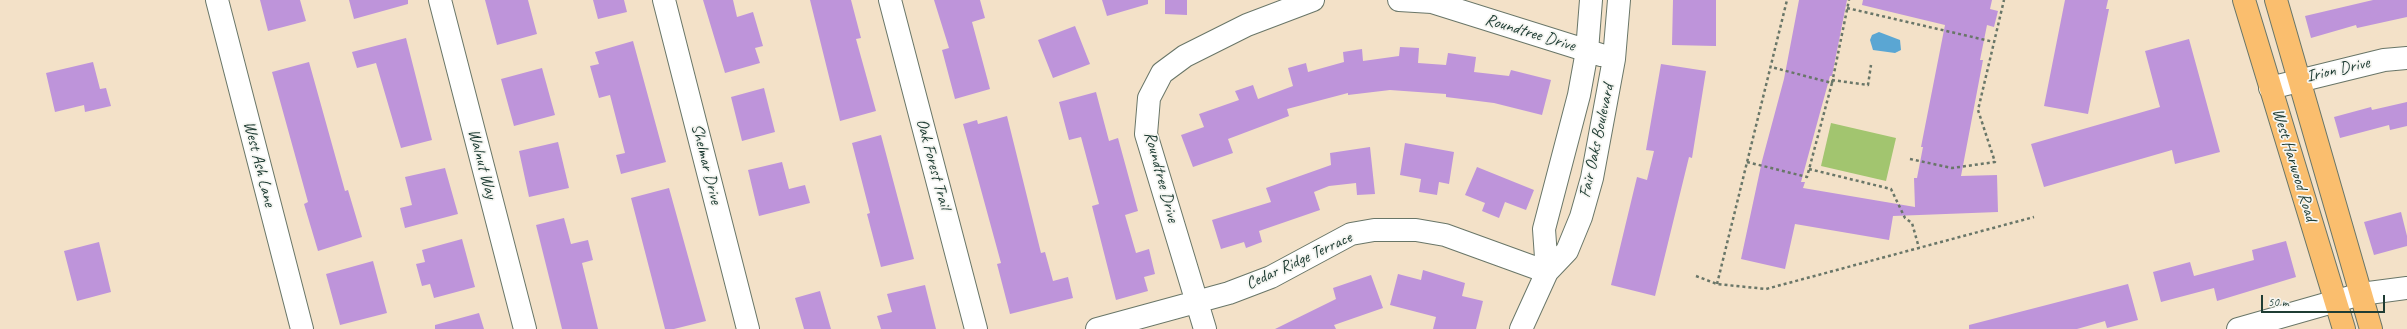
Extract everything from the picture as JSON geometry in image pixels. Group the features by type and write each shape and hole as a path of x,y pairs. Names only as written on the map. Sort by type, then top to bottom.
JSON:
{"main road":[{"name":"West Harwood Road","path":"2244,0 2344,329"},
{"name":"West Harwood Road","path":"2276,0 2297,80 2371,329"}],"street":[{"name":"West Ash Lane","path":"217,0 302,329"},
{"name":"Walnut Way","path":"440,0 525,329"},
{"name":"Shelmar Drive","path":"664,0 748,329"},
{"name":"Oak Forest Trail","path":"890,0 976,329"},
{"name":"Roundtree Drive","path":"1205,329 1146,134 1149,98 1162,73 1185,56 1247,25 1313,0"},
{"name":"Roundtree Drive","path":"1399,0 1432,2 1614,59"},
{"name":"Fair Oaks Boulevard","path":"1547,272 1544,229 1579,95 1587,51 1591,0"},
{"name":"Fair Oaks Boulevard","path":"1521,329 1547,272 1567,251 1580,217 1592,178 1602,133 1614,59 1619,0"},
{"name":"Irion Drive","path":"2270,88 2297,80 2384,60 2407,58"},
{"name":"Cedar Ridge Terrace","path":"1097,329 1198,302 1271,277 1352,234 1374,230 1416,230 1445,235 1547,272"},
{"path":"2238,329 2361,294 2407,288"}],"path":[{"path":"1717,284 1787,0"},
{"path":"1747,162 1807,177 1832,82 1849,0"},
{"path":"1910,159 1952,168 1995,162 1978,110 2004,0"},
{"path":"1847,8 1994,42"},
{"path":"1771,67 1832,82 1868,85 1872,65"},
{"path":"1809,169 1892,189 1905,218 1912,222 1920,248"},
{"path":"1696,276 1717,284 1766,288 1920,248 2034,216"}],"green space":[{"path":"1831,123 1896,138 1886,181 1821,166"}],"water":[{"path":"1879,32 1900,40 1901,50 1895,53 1873,50 1870,40 1872,35"}],"building":[{"path":"260,0 300,0 306,21 268,31"},
{"path":"349,0 408,0 408,4 354,19"},
{"path":"485,0 528,0 537,34 497,45"},
{"path":"593,0 624,0 627,12 598,19"},
{"path":"703,0 733,0 737,17 753,12 763,46 755,48 760,63 725,73"},
{"path":"810,0 851,0 861,38 856,39 876,111 840,121"},
{"path":"934,0 980,0 985,18 972,22 990,89 955,99 942,50 949,48"},
{"path":"1102,0 1148,0 1148,4 1107,16"},
{"path":"1165,0 1187,0 1187,15 1165,14"},
{"path":"1673,0 1716,0 1716,46 1672,45"},
{"path":"1799,0 1847,0 1832,76 1830,76 1801,182 1805,182 1803,188 1915,207 1914,178 1917,178 1923,147 1921,147 1945,25 1862,5 1863,0 1992,0 1990,9 1998,11 1994,27 1987,25 1980,60 1983,60 1961,176 1997,175 1998,212 1893,216 1889,240 1795,224 1785,269 1741,259 1762,161 1784,79"},
{"path":"2065,0 2108,0 2106,9 2109,9 2088,114 2044,106"},
{"path":"2373,0 2407,0 2407,17 2357,28 2356,25 2311,38 2305,16"},
{"path":"1075,26 1090,64 1053,78 1038,40"},
{"path":"406,38 432,140 401,148 376,63 357,68 352,52"},
{"path":"2189,39 2220,152 2175,164 2172,150 2044,187 2031,144 2160,107 2145,51"},
{"path":"633,41 666,162 621,174 616,155 625,153 610,95 599,98 590,66 599,64 595,52"},
{"path":"1400,47 1419,48 1418,63 1446,65 1448,53 1476,57 1474,72 1509,76 1511,70 1551,80 1542,115 1494,103 1446,97 1446,94 1390,90 1348,95 1348,93 1287,109 1289,116 1228,139 1233,153 1193,167 1181,135 1204,127 1199,114 1239,100 1235,91 1253,85 1258,99 1293,86 1288,68 1306,63 1308,72 1344,62 1343,52 1362,49 1363,61 1399,56"},
{"path":"93,62 100,89 106,88 111,106 85,112 84,105 55,112 46,73"},
{"path":"309,62 345,191 348,190 362,237 318,251 304,204 308,202 272,72"},
{"path":"1661,64 1706,71 1692,158 1689,157 1655,296 1611,285 1637,177 1647,180 1654,151 1646,150"},
{"path":"542,68 555,115 514,126 501,79"},
{"path":"764,88 775,132 742,141 731,97"},
{"path":"1096,92 1109,141 1118,138 1138,211 1125,215 1136,253 1149,249 1155,274 1144,277 1148,291 1116,300 1092,206 1099,204 1081,137 1069,140 1059,102"},
{"path":"2407,102 2407,126 2390,130 2389,125 2340,138 2334,117 2371,107 2372,110"},
{"path":"1007,116 1041,253 1045,252 1053,281 1068,277 1073,298 1010,314 997,264 1001,263 963,124 977,120 978,124"},
{"path":"881,135 914,259 881,267 867,214 870,213 852,143"},
{"path":"558,142 569,188 529,197 519,151"},
{"path":"1405,143 1454,152 1449,184 1439,182 1437,195 1419,192 1421,179 1400,175"},
{"path":"1370,147 1375,194 1357,195 1356,183 1329,186 1314,192 1320,210 1259,231 1262,242 1246,248 1244,242 1221,249 1212,220 1271,202 1266,188 1331,165 1330,153"},
{"path":"782,162 789,189 805,185 810,203 759,216 748,170"},
{"path":"1477,167 1534,190 1526,210 1505,202 1499,218 1482,211 1485,203 1465,195"},
{"path":"445,168 458,214 405,228 400,208 412,205 405,177"},
{"path":"669,188 706,321 674,329 665,329 631,198"},
{"path":"2401,212 2407,236 2407,246 2374,255 2364,222"},
{"path":"564,218 571,244 588,240 593,260 582,263 598,329 562,329 536,225"},
{"path":"462,239 475,287 434,298 430,284 422,286 416,264 425,262 422,250"},
{"path":"2286,241 2296,277 2217,301 2214,288 2161,302 2153,272 2190,262 2194,276 2254,260 2252,250"},
{"path":"99,242 111,292 77,301 64,251"},
{"path":"373,261 387,313 340,325 326,274"},
{"path":"1423,270 1465,283 1462,296 1483,301 1476,329 1433,329 1436,317 1390,305 1398,274 1421,280"},
{"path":"1371,275 1383,308 1334,325 1336,329 1275,329 1336,299 1333,288"},
{"path":"2128,284 2138,320 2107,328 2105,321 2077,329 1969,329 1969,325"},
{"path":"925,285 936,329 881,329 877,316 892,312 887,294"},
{"path":"820,291 831,329 804,329 795,298"},
{"path":"479,313 484,329 435,329 435,325"}]}
